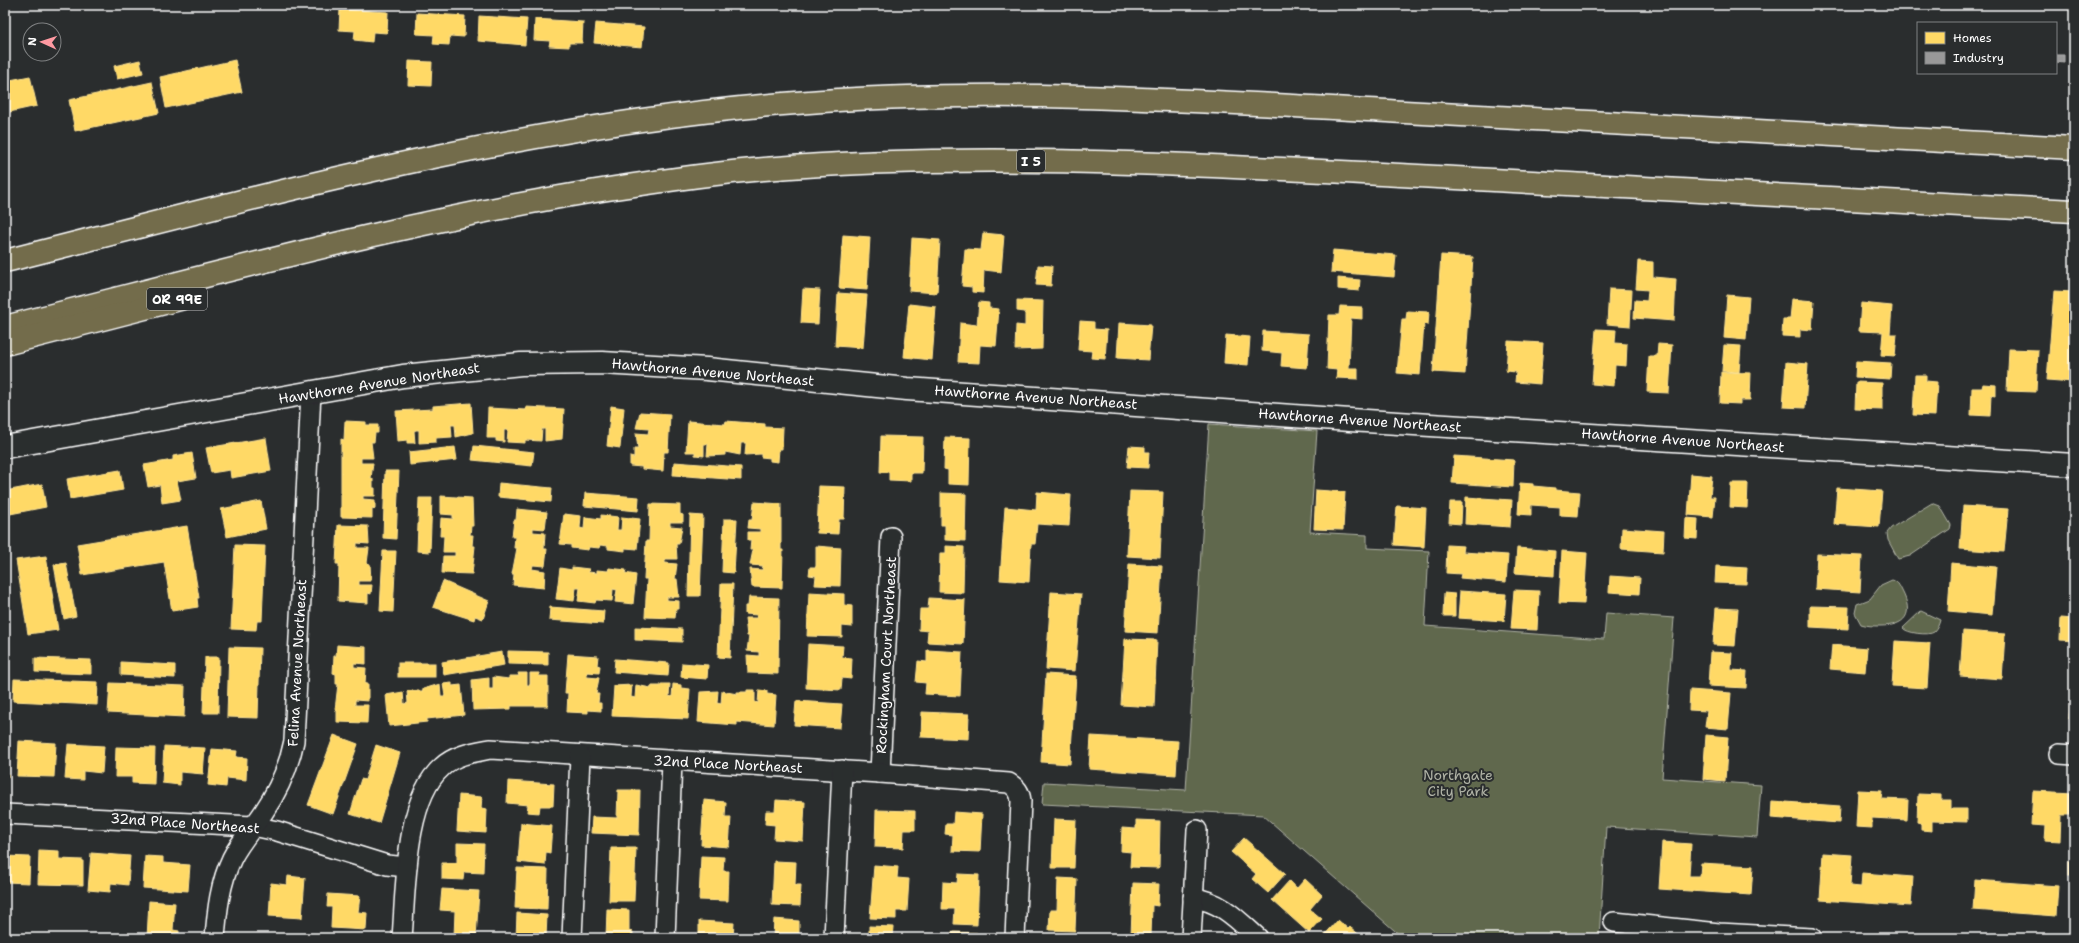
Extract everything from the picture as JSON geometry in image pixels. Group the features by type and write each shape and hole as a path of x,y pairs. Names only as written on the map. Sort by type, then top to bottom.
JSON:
{"highway":[{"path":"5,261 384,167 475,148 650,118 735,108 856,99 945,96 1035,96 1240,103 2074,148"},
{"name":"I 5","path":"5,327 346,242 492,210 642,184 760,169 875,162 1046,161 1211,166 2074,211"},
{"name":"OR 99E","path":"5,344 181,298 346,242"}],"main road":[{"name":"Hawthorne Avenue Northeast","path":"5,447 403,376 521,364 625,364 707,369 972,394 1350,420 2074,465"}],"street":[{"name":"Felina Avenue Northeast","path":"215,938 218,903 222,883 232,858 264,812 283,778 290,760 294,741 311,392"},
{"name":"Rockingham Court Northeast","path":"880,772 892,537"},
{"name":"32nd Place Northeast","path":"5,814 253,826 277,831 387,865 407,867 411,831 419,803 430,783 442,766 469,754 490,749 580,756 880,772 1002,782 1009,783 1016,787 1020,794 1014,938"},
{"path":"572,938 580,756"},
{"path":"665,938 672,761"},
{"path":"834,938 842,770"},
{"path":"1192,938 1197,830"},
{"path":"402,938 407,867"},
{"path":"1193,898 1208,900 1226,910 1258,938"},
{"path":"1614,922 1719,935 1812,938"}],"green space":[{"name":"Northgate City Park","path":"1209,424 1317,431 1310,532 1367,535 1367,548 1429,551 1425,626 1604,639 1606,613 1674,618 1662,778 1761,785 1757,837 1606,827 1599,938 1403,938 1263,815 1042,804 1044,782 1186,790"},
{"path":"1932,503 1940,506 1951,525 1950,529 1910,556 1898,559 1888,540 1887,533 1891,528"},
{"path":"1892,580 1898,584 1906,599 1907,612 1905,617 1902,621 1896,624 1872,626 1861,624 1855,613 1857,604 1870,599 1881,585"},
{"path":"1921,611 1940,620 1934,632 1927,634 1905,630 1903,628"}],"building: Homes":[{"path":"340,9 388,12 387,33 373,32 372,42 354,40 355,31 339,30"},
{"path":"417,13 465,16 464,37 450,36 449,45 433,44 434,35 416,34"},
{"path":"479,16 527,19 525,45 478,41"},
{"path":"535,19 583,22 582,43 569,43 569,47 549,46 550,41 534,40"},
{"path":"596,23 644,27 642,47 594,43"},
{"path":"140,60 143,73 117,79 114,66"},
{"path":"235,60 242,92 166,108 160,77"},
{"path":"409,61 432,62 431,86 408,85"},
{"path":"30,76 37,106 5,113 5,81"},
{"path":"152,82 159,113 75,131 69,100"},
{"path":"983,233 1004,235 1001,272 984,270 983,293 972,292 972,287 962,286 965,249 981,250"},
{"path":"843,235 870,237 867,290 839,288"},
{"path":"912,238 940,240 937,293 909,291"},
{"path":"1333,250 1396,255 1394,277 1331,272"},
{"path":"1441,255 1473,257 1465,374 1433,372"},
{"path":"1638,261 1653,262 1653,277 1676,279 1674,321 1634,318 1635,300 1647,301 1648,290 1636,289"},
{"path":"1038,265 1052,266 1051,286 1036,285"},
{"path":"1338,278 1360,280 1359,291 1338,289"},
{"path":"803,289 820,290 818,324 801,323"},
{"path":"1609,289 1632,290 1630,326 1607,324"},
{"path":"2054,291 2074,292 2073,382 2047,380"},
{"path":"838,293 867,295 863,348 835,346"},
{"path":"1727,295 1749,297 1746,340 1724,338"},
{"path":"1792,299 1814,301 1812,330 1800,329 1800,337 1782,336 1783,319 1790,319"},
{"path":"1017,300 1043,301 1042,349 1015,350 1016,325 1025,326 1025,312 1017,311"},
{"path":"979,302 989,303 989,308 999,309 996,346 980,345 979,363 958,362 960,323 977,325"},
{"path":"1861,303 1892,306 1890,334 1897,334 1895,356 1881,355 1883,332 1859,331"},
{"path":"909,304 936,307 932,360 904,357"},
{"path":"1340,306 1362,307 1362,319 1351,318 1349,368 1358,368 1358,379 1336,378 1337,370 1327,369 1329,315 1339,315"},
{"path":"1407,311 1429,312 1428,325 1424,324 1420,375 1397,373 1402,319 1406,319"},
{"path":"1080,321 1094,322 1094,329 1107,330 1105,359 1091,358 1092,351 1078,350"},
{"path":"1119,323 1151,325 1148,360 1117,358"},
{"path":"1596,329 1616,330 1615,343 1627,344 1626,366 1615,365 1614,386 1592,384"},
{"path":"1263,331 1309,334 1307,368 1281,366 1282,353 1262,351"},
{"path":"1226,335 1250,337 1248,365 1224,363"},
{"path":"1508,341 1543,343 1540,384 1515,382 1516,372 1506,371"},
{"path":"1658,344 1672,345 1669,393 1647,392 1649,356 1657,356"},
{"path":"1724,345 1741,346 1739,372 1722,371"},
{"path":"2009,349 2038,350 2036,392 2007,391"},
{"path":"1856,361 1891,363 1890,379 1855,377"},
{"path":"1786,362 1808,364 1805,408 1783,407"},
{"path":"1721,372 1751,373 1750,400 1740,400 1740,404 1720,403"},
{"path":"1915,375 1926,375 1926,381 1937,382 1935,416 1913,415"},
{"path":"1856,382 1882,383 1882,410 1855,409"},
{"path":"1983,384 1996,385 1996,396 1991,395 1990,416 1971,415 1972,388 1982,388"},
{"path":"471,403 473,433 456,437 455,425 451,425 452,437 436,438 436,442 419,443 419,430 414,431 415,443 407,443 407,440 398,441 396,411 433,409 433,406"},
{"path":"611,406 624,408 620,448 607,446"},
{"path":"526,407 564,409 562,439 545,441 545,429 542,429 541,441 525,440 525,443 507,442 508,430 504,430 504,442 496,441 496,438 487,438 488,408 526,410"},
{"path":"640,412 670,414 668,452 664,452 663,471 630,466 630,457 634,458 634,449 638,449 636,433 648,434 649,429 636,428"},
{"path":"345,421 366,422 366,425 378,425 378,433 375,433 374,442 371,442 373,458 361,458 361,463 373,463 371,478 373,479 373,488 375,488 375,496 363,496 363,499 375,500 375,509 372,508 372,518 341,517 341,439 344,440"},
{"path":"688,421 725,424 726,421 765,424 765,427 783,428 782,449 779,449 778,462 770,461 770,458 761,457 761,454 745,455 746,443 741,443 740,455 725,452 725,455 707,456 708,444 704,444 704,456 695,455 695,452 686,452"},
{"path":"881,436 923,437 922,473 911,473 911,481 889,480 889,472 880,472"},
{"path":"945,437 970,438 969,485 948,484 948,470 944,469"},
{"path":"266,438 271,471 231,478 230,470 211,473 206,448"},
{"path":"474,446 534,452 532,466 472,460"},
{"path":"1129,446 1145,447 1145,452 1149,452 1148,468 1127,467"},
{"path":"455,447 457,460 410,465 409,452"},
{"path":"192,453 196,478 177,481 181,500 162,503 160,485 148,487 144,465 173,460 173,456"},
{"path":"1454,456 1514,460 1513,487 1452,483"},
{"path":"674,462 741,467 741,480 673,475"},
{"path":"120,470 123,490 70,499 67,479"},
{"path":"385,471 399,471 396,539 383,538"},
{"path":"1691,474 1712,476 1710,497 1715,497 1713,517 1688,515"},
{"path":"499,483 552,488 551,502 498,497"},
{"path":"1520,483 1555,488 1555,490 1580,492 1578,516 1560,515 1560,507 1531,505 1531,515 1518,514"},
{"path":"1731,483 1748,483 1747,508 1730,507"},
{"path":"42,484 46,507 5,515 5,491"},
{"path":"819,486 845,487 844,519 839,519 838,534 817,533"},
{"path":"1837,488 1882,491 1879,527 1834,524"},
{"path":"1316,490 1345,492 1343,530 1314,529"},
{"path":"1130,491 1163,492 1160,558 1127,556"},
{"path":"1037,492 1071,495 1069,526 1037,524 1035,544 1031,544 1029,582 1000,580 1005,507 1036,510"},
{"path":"585,493 639,497 638,511 584,506"},
{"path":"941,493 966,494 965,541 945,540 945,525 941,525"},
{"path":"441,496 472,498 473,526 471,526 470,535 473,535 472,546 475,546 472,574 442,573 443,556 455,556 455,552 443,552 444,536 440,536 441,518 453,519 453,515 441,514"},
{"path":"1466,497 1512,500 1510,527 1465,524"},
{"path":"419,498 432,498 430,552 417,551"},
{"path":"2074,498 2074,531 2070,530"},
{"path":"261,501 266,529 227,537 221,509"},
{"path":"754,502 781,504 781,550 783,550 782,588 752,587 750,569 762,570 763,566 750,565 753,550 750,550 751,540 748,540 748,532 760,532 760,529 748,528 749,520 752,520"},
{"path":"1450,502 1462,502 1461,524 1449,523"},
{"path":"650,504 680,505 680,514 683,515 683,522 670,522 670,526 682,527 679,544 676,544 677,559 665,559 665,563 677,564 675,579 677,579 679,597 667,597 667,600 679,601 679,609 676,609 675,618 645,617 647,579 644,579 646,541 649,541"},
{"path":"1397,506 1426,508 1424,547 1394,545"},
{"path":"1963,506 2008,509 2004,552 1960,549"},
{"path":"517,509 547,512 545,529 533,528 533,532 545,533 544,549 547,549 545,566 533,565 532,569 545,571 544,588 513,585 514,574 512,574 517,548 514,548 515,537 512,537"},
{"path":"564,514 581,516 580,528 584,529 585,517 601,519 601,515 618,517 617,530 621,530 622,517 640,519 637,549 625,548 625,551 608,549 608,546 600,545 599,548 589,547 588,550 571,548 571,545 560,544"},
{"path":"690,515 703,516 700,596 688,596"},
{"path":"1686,518 1698,519 1697,539 1685,538"},
{"path":"724,519 737,519 734,573 722,572"},
{"path":"338,525 368,526 369,544 357,543 357,548 369,548 367,563 370,564 371,581 359,581 359,585 372,585 371,594 368,593 368,603 338,601 339,564 336,564"},
{"path":"187,526 199,598 197,598 198,607 172,611 164,562 82,575 77,544"},
{"path":"1622,528 1664,531 1663,552 1621,549"},
{"path":"235,545 265,546 262,621 257,621 256,630 231,629"},
{"path":"1447,545 1464,546 1463,552 1508,555 1506,582 1460,578 1461,574 1446,573"},
{"path":"816,546 841,548 840,586 815,585 816,576 809,575 810,567 816,567"},
{"path":"946,546 964,547 963,593 939,592 940,553 946,553"},
{"path":"1517,548 1555,551 1554,576 1515,573"},
{"path":"383,551 396,551 393,612 380,611"},
{"path":"1562,551 1587,553 1584,604 1559,603"},
{"path":"1817,554 1862,556 1860,592 1815,589"},
{"path":"46,556 58,630 28,634 16,560"},
{"path":"66,563 76,616 64,619 54,565"},
{"path":"1951,563 1996,567 1992,615 1948,611"},
{"path":"1129,564 1162,566 1158,633 1125,631"},
{"path":"1716,566 1747,568 1746,584 1715,583"},
{"path":"572,567 589,569 588,572 597,573 597,570 608,571 609,568 626,570 625,573 636,575 633,604 615,602 617,590 613,589 612,601 596,600 595,603 578,601 580,588 576,588 574,601 556,599 560,568 572,570"},
{"path":"1610,576 1640,578 1639,594 1609,592"},
{"path":"443,581 489,601 483,619 475,616 474,620 433,607"},
{"path":"721,584 733,584 730,658 718,657"},
{"path":"1514,590 1539,591 1537,630 1511,629"},
{"path":"1460,591 1506,594 1504,621 1458,618"},
{"path":"809,592 844,594 844,605 852,606 852,627 842,626 842,637 807,636"},
{"path":"1051,592 1081,594 1075,671 1046,669"},
{"path":"1444,593 1455,594 1455,616 1443,616"},
{"path":"749,597 779,598 778,674 748,673 747,655 759,656 759,652 747,651 749,636 747,636 745,618 757,618 757,615 745,614 745,606 748,606"},
{"path":"929,598 965,600 963,644 927,642 928,631 919,630 920,609 928,609"},
{"path":"1810,606 1849,607 1848,629 1810,627"},
{"path":"550,607 604,611 603,624 549,620"},
{"path":"1716,608 1738,609 1735,646 1713,645"},
{"path":"2061,618 2074,619 2074,641 2060,640"},
{"path":"635,627 682,629 682,642 635,640"},
{"path":"1963,631 2005,634 2002,679 1960,676"},
{"path":"1125,639 1157,640 1154,707 1121,705"},
{"path":"1895,641 1930,643 1927,688 1892,686"},
{"path":"808,644 843,646 842,657 852,658 851,679 842,678 841,690 806,688"},
{"path":"337,645 366,647 366,664 354,663 354,667 366,668 365,684 368,684 368,701 355,700 355,705 368,705 367,723 337,722 337,710 335,710 338,684 336,684 336,674 333,673 334,656 336,656"},
{"path":"1832,645 1867,648 1865,672 1830,669"},
{"path":"229,647 260,648 258,718 227,717"},
{"path":"927,650 962,652 960,696 925,694 926,683 916,682 918,661 927,662"},
{"path":"508,651 548,652 548,665 508,664"},
{"path":"502,652 504,665 444,675 442,662"},
{"path":"1710,652 1732,653 1731,670 1747,671 1746,688 1708,686"},
{"path":"568,654 598,656 597,665 600,666 599,673 587,672 587,677 599,678 596,694 599,694 598,703 601,703 601,711 588,710 588,713 567,712 568,693 565,693"},
{"path":"205,657 219,657 218,713 203,713"},
{"path":"35,658 91,660 91,674 35,672"},
{"path":"615,659 669,663 668,676 614,672"},
{"path":"121,662 175,665 175,678 121,675"},
{"path":"398,663 435,663 435,677 398,677"},
{"path":"682,663 708,665 707,679 681,677"},
{"path":"2073,669 2074,718 2069,718"},
{"path":"518,673 527,673 527,685 530,685 530,673 539,673 539,676 548,676 548,706 511,706 511,709 473,710 472,680 489,678 489,689 493,689 493,677 509,679 509,676 519,676"},
{"path":"1046,674 1076,676 1070,764 1041,762"},
{"path":"14,679 98,682 97,705 13,701"},
{"path":"110,683 185,686 184,717 108,713"},
{"path":"452,683 452,686 461,685 464,715 427,719 427,722 389,726 386,695 403,692 404,704 408,703 407,691 423,691 423,689 440,684 441,696 445,696 443,684"},
{"path":"661,684 670,684 669,696 672,697 673,684 681,685 681,688 690,689 688,719 612,716 614,686 632,685 631,697 635,698 636,685 651,688 652,686 661,686"},
{"path":"747,690 755,690 755,702 758,703 759,690 767,691 767,694 776,695 774,725 737,722 737,725 698,722 700,692 718,691 717,703 721,704 722,691 737,694 737,692 747,692"},
{"path":"1690,690 1731,693 1728,729 1705,727 1707,711 1689,710"},
{"path":"796,701 842,704 840,728 794,725"},
{"path":"922,712 969,714 968,739 921,737"},
{"path":"334,735 358,744 333,814 308,805"},
{"path":"1706,735 1728,737 1725,781 1703,779"},
{"path":"1091,736 1178,741 1176,775 1089,769"},
{"path":"19,741 56,743 54,777 17,776"},
{"path":"68,744 104,746 102,773 83,771 83,780 65,779"},
{"path":"376,745 400,753 379,823 350,814 361,779 365,780"},
{"path":"164,746 205,748 203,774 180,772 180,785 162,783"},
{"path":"5,747 9,747 8,777 5,776"},
{"path":"116,747 155,748 154,784 132,783 132,777 115,777"},
{"path":"212,749 237,751 236,757 247,758 246,780 227,778 226,787 208,785"},
{"path":"508,781 554,784 553,806 540,806 539,813 527,812 528,805 507,803"},
{"path":"618,790 640,790 639,835 591,833 592,817 617,818"},
{"path":"1858,790 1882,791 1881,799 1908,800 1907,820 1872,818 1872,828 1856,827"},
{"path":"2033,791 2074,793 2074,823 2071,823 2071,815 2061,815 2060,841 2045,840 2046,826 2031,825"},
{"path":"1918,794 1941,795 1941,800 1951,800 1951,809 1967,809 1967,822 1932,821 1932,831 1921,830 1921,823 1917,822"},
{"path":"459,795 482,797 481,808 487,809 486,833 457,831"},
{"path":"704,800 726,802 725,817 731,817 729,847 701,845"},
{"path":"776,800 805,802 803,841 774,839 775,825 765,824 766,811 775,811"},
{"path":"1772,801 1840,806 1839,823 1771,818"},
{"path":"876,810 915,811 915,830 904,830 903,848 875,847"},
{"path":"954,812 982,814 980,852 952,851 953,835 945,834 946,824 953,824"},
{"path":"1054,819 1076,820 1074,868 1052,868"},
{"path":"1136,820 1160,821 1159,868 1130,867 1131,852 1121,851 1122,828 1136,829"},
{"path":"521,823 552,826 550,853 546,852 545,865 518,862"},
{"path":"1244,838 1285,874 1268,893 1252,879 1256,874 1231,852"},
{"path":"1662,842 1691,844 1689,876 1700,876 1701,863 1753,866 1751,895 1659,889"},
{"path":"457,843 484,844 483,873 464,872 463,880 442,879 442,863 457,863"},
{"path":"611,848 636,848 634,901 609,901"},
{"path":"39,850 59,851 59,859 83,860 83,885 38,884"},
{"path":"91,853 130,856 128,885 111,883 110,892 88,890"},
{"path":"1823,853 1852,855 1850,886 1861,887 1862,873 1913,877 1911,906 1820,900"},
{"path":"5,856 30,857 29,883 5,882"},
{"path":"145,856 163,857 163,863 190,865 188,891 143,888"},
{"path":"701,856 724,857 723,871 729,871 728,901 699,900"},
{"path":"2069,860 2074,860 2074,876 2069,876"},
{"path":"774,861 796,862 795,885 801,885 800,906 772,905"},
{"path":"874,865 898,867 897,878 909,879 907,911 896,911 896,919 870,918"},
{"path":"517,868 548,869 547,909 515,908"},
{"path":"958,874 979,875 977,925 954,924 955,909 942,909 943,882 957,883"},
{"path":"288,876 305,878 302,918 269,916 271,883 287,885"},
{"path":"1058,878 1077,879 1075,931 1049,930 1050,910 1057,910"},
{"path":"1305,879 1322,895 1310,909 1322,919 1309,933 1272,900 1289,881 1297,888"},
{"path":"1975,880 2058,886 2056,916 1973,910"},
{"path":"1133,883 1159,884 1158,906 1152,905 1151,937 1131,936"},
{"path":"442,889 479,891 476,938 454,937 455,911 440,910"},
{"path":"328,894 360,896 358,912 367,913 366,930 331,928 332,907 327,907"},
{"path":"149,901 175,903 173,930 179,931 179,938 147,938"},
{"path":"607,909 629,910 629,931 633,932 633,938 606,938"},
{"path":"517,913 547,915 546,938 516,938"},
{"path":"774,919 799,921 799,938 773,938"},
{"path":"1338,920 1348,929 1350,927 1363,938 1322,938"},
{"path":"699,921 734,923 733,938 699,938"},
{"path":"869,926 894,927 893,938 869,938"},
{"path":"952,932 977,933 977,938 952,938"}],"building: Industry":[{"path":"2057,55 2064,55 2064,63 2057,62"}],"waterway":[{"path":"5,636 5,641"}]}
